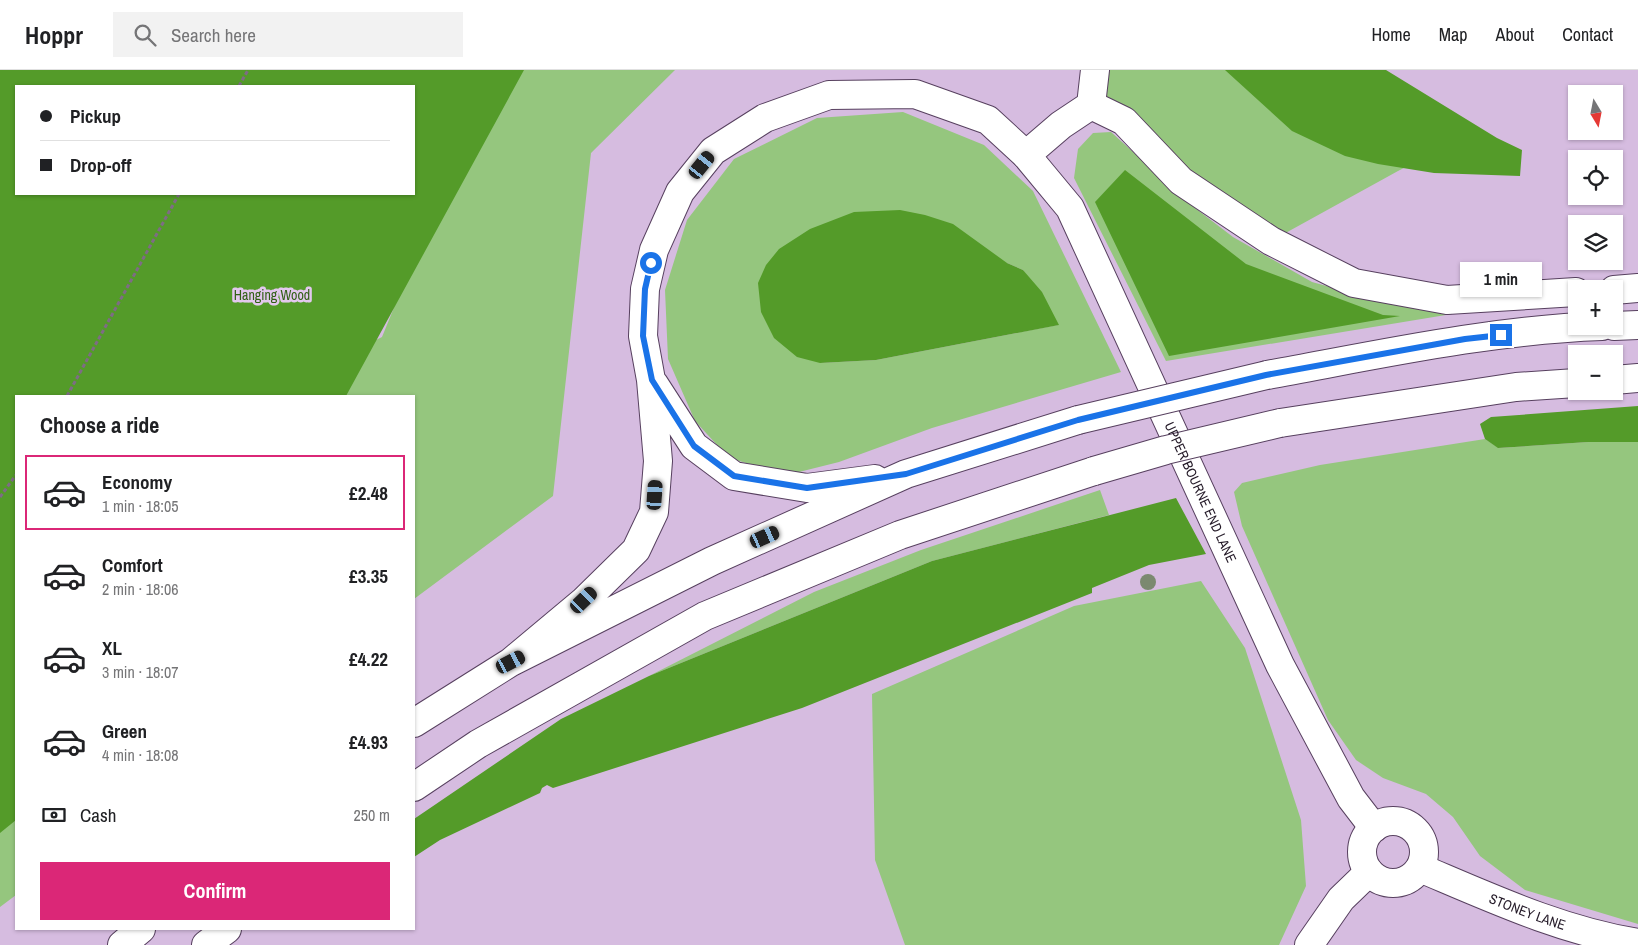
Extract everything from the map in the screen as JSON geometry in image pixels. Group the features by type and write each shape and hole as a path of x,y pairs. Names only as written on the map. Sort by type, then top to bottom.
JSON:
{"main road":[{"path":"1026,155 1061,125 1091,105 1095,70"},
{"name":"UPPER BOURNE END LANE","path":"652,380 643,336 645,289 654,250 680,192 713,151 765,118 829,95 915,94 988,120 1026,155 1070,208 1280,665 1351,798 1374,828"},
{"path":"1091,105 1124,121 1182,181 1271,241 1354,283 1447,300 1568,292"},
{"path":"1623,289 1638,288"},
{"path":"1623,326 1638,325"},
{"path":"415,722 511,662 712,561 906,474 1078,420 1266,375 1465,339 1568,328"},
{"path":"1623,379 1638,378"},
{"path":"652,380 694,446 734,476 807,488 906,474"},
{"path":"511,662 584,600 636,550 654,512 658,461 652,380"},
{"path":"415,786 478,744 705,616 900,535 1094,471 1166,450 1280,423 1516,387 1568,383"},
{"path":"1394,821 1414,828 1424,847 1424,858 1414,876 1396,883 1381,881 1369,872 1362,854 1363,844 1374,828 1383,823 1394,821"},
{"name":"STONEY LANE","path":"1420,868 1528,914 1638,943"},
{"path":"1309,945 1341,899 1369,872"},
{"path":"122,945 140,930"},
{"path":"206,945 226,930"}],"path":[{"path":"240,85 248,70"},
{"path":"68,395 178,195"},
{"path":"0,497 15,476"}],"green space":[{"name":"Hanging Wood","path":"0,70 524,70 347,395 15,395 15,821 0,833"},
{"path":"491,70 675,70 591,153 553,496 415,598 415,395 266,395 382,337"},
{"path":"1094,70 1355,70 1459,140 1398,171 1271,241 1091,105"},
{"path":"1225,70 1386,70 1497,138 1522,150 1520,176 1434,173 1378,164 1345,156 1292,131"},
{"path":"903,112 984,145 1033,191 1121,372 932,428 839,462 787,475 729,458 695,421 668,359 665,290 687,220 734,159 817,118","holes":["1007,263 1023,270 1058,325 876,360 820,363"]},
{"path":"1111,132 1195,208 1233,237 1312,282 1385,302 1458,313 1166,361 1074,178 1078,149 1093,133"},
{"path":"1125,170 1246,264 1383,315 1400,316 1169,356 1095,202"},
{"path":"900,210 925,215 953,224 1007,263 1023,270 1042,292 1059,325 876,360 820,363 797,357 774,338 761,312 758,283 766,265 779,249 810,229 854,212"},
{"path":"1638,406 1638,442 1588,442 1498,448 1485,439 1480,424 1491,417"},
{"path":"1485,439 1499,448 1588,442 1638,442 1638,924 1525,890 1480,856 1453,817 1426,794 1383,778 1356,760 1328,720 1242,526 1234,492 1242,483 1320,465"},
{"path":"1100,490 1109,515 932,561 649,676 814,592 921,550"},
{"path":"1176,498 1206,554 1149,565 1092,588 1092,593 802,708 553,788 547,785 542,788 540,793 440,840 415,856 415,818 561,719 649,676 932,561"},
{"path":"1201,581 1245,648 1301,820 1306,886 1279,945 905,945 875,860 872,694 1074,606"},
{"path":"15,761 15,896 0,907 0,780"}],"route":[{"path":"651,263 645,289 643,336 652,380 694,446 734,476 807,488 906,474 1078,420 1266,375 1465,339 1501,335"}]}
